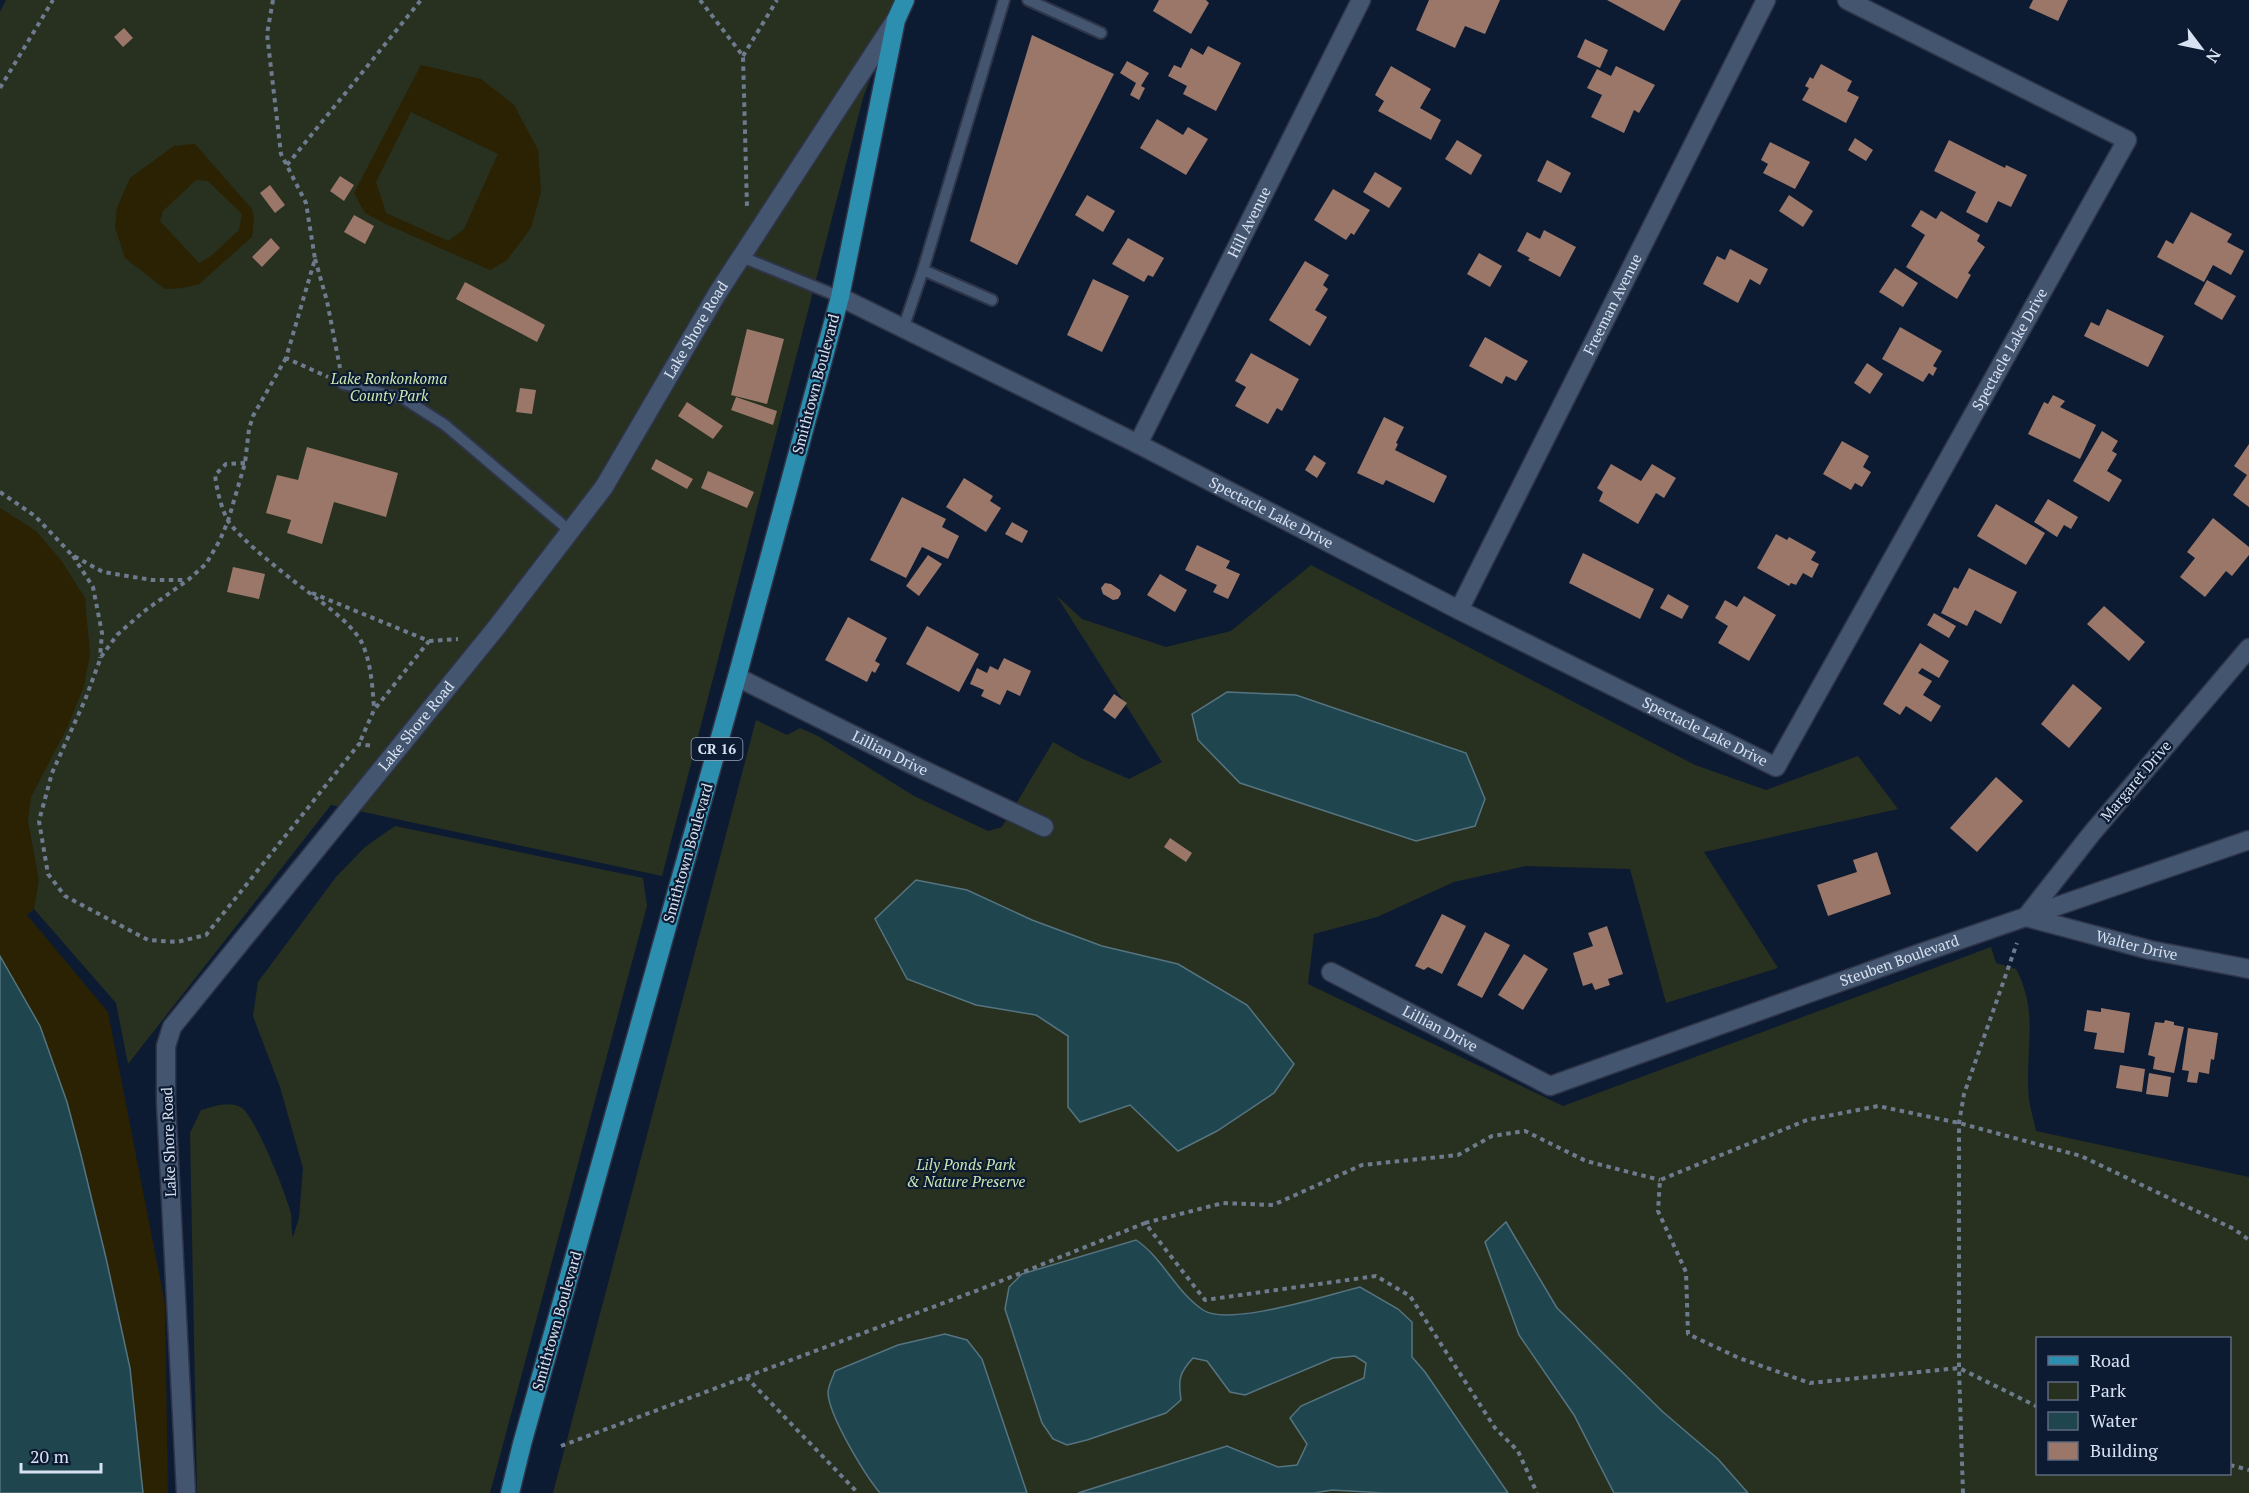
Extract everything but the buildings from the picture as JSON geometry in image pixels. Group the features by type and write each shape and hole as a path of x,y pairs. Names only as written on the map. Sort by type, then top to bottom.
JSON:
{"main road":[{"name":"Smithtown Boulevard","path":"510,1493 840,297 896,20 905,0"}],"street":[{"name":"Hill Avenue","path":"1138,444 1361,0"},
{"name":"Freeman Avenue","path":"1459,610 1766,0"},
{"name":"Spectacle Lake Drive","path":"840,297 1138,444 1459,610 1776,767 2127,140 1847,0"},
{"name":"Lake Shore Road","path":"186,1493 166,1103 166,1046 172,1027 496,628 604,487 717,294 896,20"},
{"name":"Margaret Drive","path":"2026,917 2092,833 2249,648"},
{"name":"Lillian Drive","path":"737,677 1044,827"},
{"name":"Steuben Boulevard","path":"1550,1086 2249,840"},
{"name":"Walter Drive","path":"2026,917 2151,950 2249,969"},
{"name":"Lillian Drive","path":"1331,972 1550,1086"}],"lane":[{"path":"903,329 923,270 1004,0"},
{"path":"1028,0 1101,33"},
{"path":"742,257 840,297"},
{"path":"923,270 992,300"},
{"path":"343,384 403,398 445,425 570,531"}],"path":[{"path":"0,88 53,0"},
{"path":"273,0 267,34 281,154 306,203 315,259 329,310 343,384"},
{"path":"287,165 421,0"},
{"path":"700,0 743,57"},
{"path":"747,218 743,57 777,0"},
{"path":"99,661 117,635 142,612 188,580 206,564 228,521 245,463 253,416 286,358 315,259"},
{"path":"286,358 343,384"},
{"path":"245,463 226,464 215,475 219,500 228,521 244,538 336,613 362,642 373,683 374,710"},
{"path":"0,492 35,516 72,555 93,587 102,633 99,661 85,700 52,773 39,821 48,874 65,896 148,940 177,942 206,935 359,744 374,710 429,641 306,590"},
{"path":"72,555 103,572 152,580 188,580"},
{"path":"359,744 383,748"},
{"path":"1963,1493 1959,1368 1959,1124 1964,1094 2026,917"},
{"path":"561,1446 981,1289 1145,1222 1223,1203 1273,1205 1362,1165 1458,1155 1492,1136 1525,1131 1586,1161 1660,1180 1807,1120 1878,1106 1959,1124 2081,1156 2234,1229 2249,1240"},
{"path":"1660,1180 1658,1211 1686,1272 1688,1334 1739,1358 1810,1383 1959,1368 2036,1406"},
{"path":"1145,1222 1205,1300 1376,1276 1410,1296 1495,1428 1518,1451 1537,1493"},
{"path":"746,1377 858,1493"},
{"path":"2231,1466 2249,1470"}],"green space":[{"name":"Lake Ronkonkoma County Park","path":"6,0 900,0 863,98 662,876 331,805 128,1064 116,1003 0,870 0,12"},
{"name":"Lily Ponds Park & Nature Preserve","path":"1311,565 1695,765 1766,790 1858,756 1898,809 1704,852 1778,968 1666,1003 1630,869 1526,866 1454,882 1377,917 1314,934 1308,984 1563,1106 1991,947 1996,963 2016,969 2027,1002 2030,1033 2029,1099 2036,1131 2249,1177 2249,1493 553,1493 756,720 787,735 800,728 818,736 914,796 988,831 1002,827 1053,742 1081,758 1129,779 1162,762 1056,595 1082,619 1166,647 1231,631","holes":["1355,820 1475,826 1416,841"]},
{"path":"395,826 643,878 647,906 490,1493 197,1493 190,1133 201,1110 226,1104 242,1108 263,1141 284,1191 291,1214 293,1237 299,1218 303,1168 280,1087 253,1016 258,982 336,877 365,847"}],"sand":[{"path":"421,65 481,79 514,105 538,150 541,192 531,228 507,260 490,270 365,213 354,193","holes":["411,112 498,154 464,229 448,241 386,213 376,182"]},
{"path":"195,144 252,209 254,217 252,237 199,284 165,289 125,258 115,227 117,208 130,178 174,146","holes":["196,180 208,181 242,214 239,230 211,256 199,263 160,221 163,211"]},
{"path":"0,508 36,531 61,560 85,598 90,654 84,686 67,728 31,797 28,821 39,880 34,909 27,915 108,1012 165,1304 168,1493 143,1493 130,1368 81,1155 40,1026 0,956"}],"water":[{"path":"1227,692 1296,695 1466,753 1485,799 1475,826 1416,841 1240,783 1198,740 1192,714"},
{"path":"916,880 967,890 1032,920 1102,946 1178,964 1247,1005 1294,1064 1274,1093 1217,1131 1178,1151 1130,1105 1080,1122 1068,1107 1068,1036 1036,1015 976,1005 907,979 875,919"},
{"path":"0,956 40,1026 67,1102 106,1258 130,1368 143,1493 0,1493"},
{"path":"1506,1222 1557,1308 1663,1412 1718,1459 1748,1493 1614,1493 1574,1415 1519,1335 1485,1242"},
{"path":"1136,1240 1154,1256 1193,1302 1203,1310 1216,1314 1234,1315 1279,1308 1360,1287 1398,1309 1412,1322 1412,1357 1425,1372 1508,1493 1383,1493 1332,1490 1314,1493 1078,1493 1227,1446 1278,1467 1297,1465 1307,1444 1290,1418 1301,1406 1364,1378 1366,1363 1355,1356 1333,1358 1245,1395 1230,1392 1207,1361 1193,1358 1181,1377 1181,1400 1166,1413 1067,1445 1053,1439 1042,1423 1005,1309 1009,1287 1022,1274"},
{"path":"945,1334 967,1340 982,1359 1027,1493 880,1493 857,1460 841,1430 834,1416 828,1393 835,1371 898,1345"}]}
